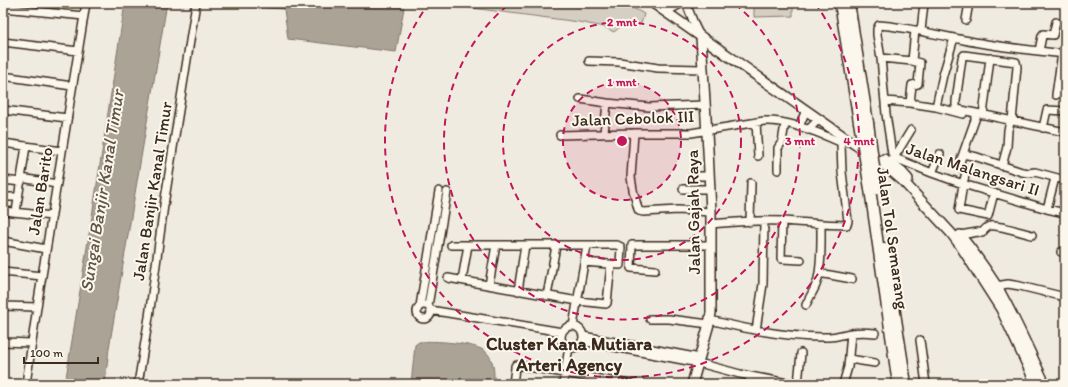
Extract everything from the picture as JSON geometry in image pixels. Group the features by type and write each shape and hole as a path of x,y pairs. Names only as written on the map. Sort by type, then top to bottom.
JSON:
{"highway":[{"name":"Jalan Tol Semarang","path":"840,3 864,123"},
{"name":"Jalan Tol Semarang","path":"849,3 898,384"},
{"name":"Jalan Tol Semarang","path":"873,190 906,384"}],"main road":[{"path":"653,3 888,168 902,180 952,233 960,245 1001,309 1036,384"},
{"path":"668,5 680,3"},
{"path":"668,5 695,26 893,161 960,235 978,258 996,286 1018,326 1045,384"},
{"name":"Jalan Gajah Raya","path":"692,384 710,322 710,176 701,37"}],"street":[{"name":"Jalan Barito","path":"26,384 46,249 86,3"},
{"name":"Jalan Banjir Kanal Timur","path":"138,384 149,317 164,205 196,3"},
{"path":"686,3 701,37"},
{"path":"912,61 924,3"},
{"path":"966,20 969,3"},
{"path":"3,8 84,16"},
{"path":"1039,51 1043,34 1053,35 1056,22"},
{"path":"893,161 877,35 879,25 996,45 1064,54 1056,95"},
{"path":"936,108 943,75 954,38"},
{"path":"3,42 78,51"},
{"path":"979,116 957,109 956,107 962,58 964,55 1016,62 1011,122 1008,130 1007,147 1002,166"},
{"path":"880,58 920,62 918,84 912,85 910,103"},
{"path":"990,58 979,116 958,165 966,170 959,210 988,216 994,193"},
{"path":"589,61 619,62 658,68 702,69"},
{"path":"3,76 72,86"},
{"path":"580,99 649,107 705,105"},
{"path":"885,100 910,103 1065,132"},
{"path":"604,134 607,103"},
{"path":"3,110 67,118"},
{"path":"799,127 806,110"},
{"path":"1043,128 1047,110 1065,111"},
{"path":"808,130 819,119"},
{"name":"Jalan Cebolok III","path":"560,135 686,133 756,122 773,121 824,135 840,142 841,145 842,172 848,222 846,225 821,224"},
{"path":"756,122 758,156"},
{"path":"1011,122 1029,128"},
{"path":"778,170 778,148 782,142 785,124"},
{"path":"893,161 911,130"},
{"path":"634,133 631,177 639,212 678,210 711,212"},
{"path":"3,143 62,151"},
{"path":"16,212 26,146"},
{"path":"932,173 940,154"},
{"path":"963,154 977,157 1022,172 1035,172 1065,180"},
{"name":"Jalan Malangsari II","path":"893,161 963,184 1065,213"},
{"path":"693,176 710,176"},
{"path":"1047,209 1055,178"},
{"path":"3,180 21,180 57,184"},
{"path":"750,222 752,183"},
{"path":"683,189 710,189"},
{"path":"443,192 429,316 422,318 417,314 417,310 420,306 443,192"},
{"path":"3,197 18,197"},
{"path":"3,211 52,216"},
{"path":"756,330 764,284 764,221"},
{"path":"711,224 764,221 821,224 819,273 816,284 806,305"},
{"path":"782,221 781,258 801,260"},
{"path":"960,235 978,232 982,233 991,226 1007,228 1032,235"},
{"path":"3,241 46,249"},
{"path":"451,245 617,245 621,247 620,265 584,262"},
{"path":"462,280 468,245"},
{"path":"489,285 496,245"},
{"path":"518,290 525,245"},
{"path":"655,270 631,268 632,245 711,245"},
{"path":"547,296 556,246"},
{"path":"574,326 587,246"},
{"path":"448,278 547,296 604,304 607,303 611,264"},
{"path":"3,272 42,276"},
{"path":"819,273 852,279"},
{"path":"996,286 1008,284 1065,297"},
{"path":"420,306 424,305 429,308 562,332"},
{"path":"3,306 37,307"},
{"path":"650,319 710,322 756,330 806,336 829,337 851,333 875,333"},
{"path":"574,326 580,330 582,339 576,346 569,347 562,342 562,332 567,327 574,326"},
{"path":"843,384 849,359 851,333"},
{"path":"582,339 699,360 750,376 793,384"},
{"path":"920,340 926,384"},
{"path":"3,342 32,343"},
{"path":"563,384 569,347"},
{"path":"798,384 801,353"},
{"path":"849,359 875,363"},
{"path":"513,384 515,366 517,365 629,384"},
{"path":"749,384 750,376"}],"shaded area":[{"path":"450,3 624,3 644,14 641,24 620,27 614,32 604,27 579,22 449,5"},
{"path":"754,3 793,3 793,16 754,17"}],"water":[{"name":"Sungai Banjir Kanal Timur","path":"125,3 167,3 109,348 105,384 65,384 93,210"},
{"path":"230,3 379,3 404,8 396,52 288,39 284,9 229,6"},
{"path":"434,341 464,344 481,349 486,352 491,359 494,384 411,384 415,345 419,342"}],"district":[{"name":"Cluster Kana Mutiara Arteri Agency","path":"569,354"}]}
